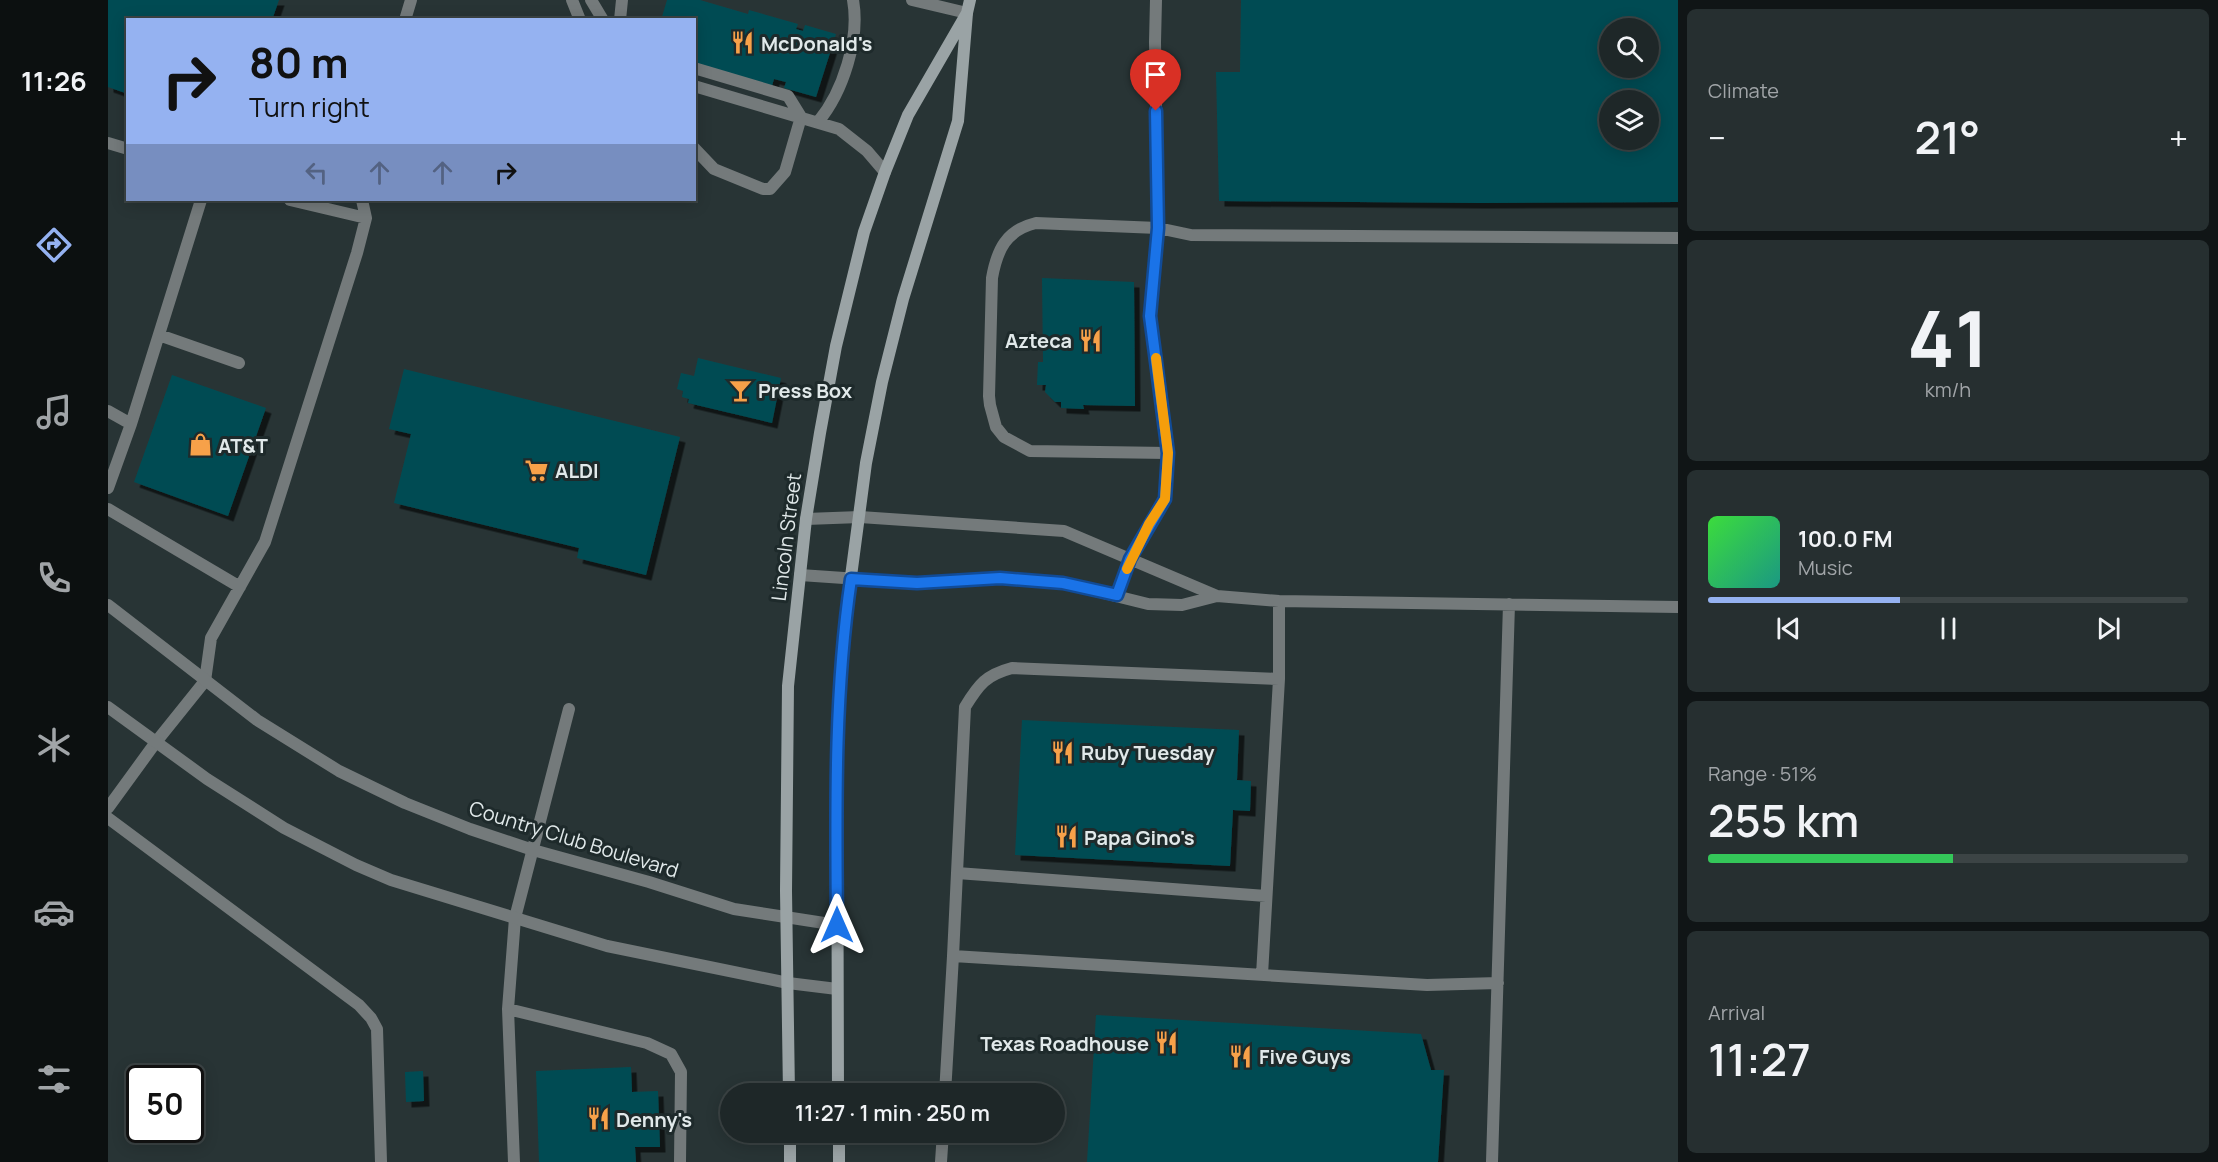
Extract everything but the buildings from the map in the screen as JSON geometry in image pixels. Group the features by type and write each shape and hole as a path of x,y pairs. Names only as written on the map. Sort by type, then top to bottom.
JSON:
{"main road":[{"name":"Lincoln Street","path":"838,1083 837,725 846,614 867,463 890,351 906,289 958,121 970,0"},
{"name":"Lincoln Street","path":"789,1083 786,916 788,686 806,519 836,346 864,232 908,115 967,13"},
{"path":"790,1143 790,1162"},
{"path":"839,1143 839,1162"}],"street":[{"path":"406,18 411,0"},
{"path":"572,0 578,18"},
{"path":"591,0 602,18"},
{"path":"620,18 622,0"},
{"path":"818,122 838,93 844,75 854,30 854,0"},
{"path":"912,0 967,13"},
{"path":"1117,595 1130,559 1165,499 1168,453 1150,316 1158,228 1156,0"},
{"path":"696,69 789,96 801,117 785,172 770,189 762,189 714,170 696,150"},
{"path":"696,87 818,122 847,134 867,151 885,172"},
{"path":"108,142 126,148"},
{"path":"108,488 131,424 201,201"},
{"path":"294,201 366,218"},
{"path":"108,807 205,681 211,639 265,542 357,253 366,218 362,201"},
{"path":"1168,453 1030,451 1004,437 996,427 989,396 992,278 998,254 1007,239 1023,226 1036,223 1158,228 1191,235 1678,238"},
{"path":"159,335 239,363"},
{"path":"108,411 131,424"},
{"path":"108,509 240,587"},
{"path":"806,519 860,517 1064,531 1216,596 1279,601 1678,607"},
{"path":"800,575 917,583 1010,579 1063,583 1148,604 1182,605 1216,596"},
{"path":"1262,975 1279,679 1279,601"},
{"path":"1492,1162 1509,604"},
{"name":"Country Club Boulevard","path":"108,606 256,720 339,771 405,803 470,829 533,850 649,882 734,909 837,925"},
{"path":"946,1083 965,707 983,680 1012,668 1279,679"},
{"path":"108,707 207,779 284,828 356,865 391,880 607,946 788,983 837,989"},
{"path":"514,1162 508,1009 515,918 569,709"},
{"path":"108,818 359,1005 372,1018 377,1029 381,1162"},
{"path":"957,873 1266,896"},
{"path":"953,956 1427,985 1498,983"},
{"path":"508,1009 647,1042 671,1054 681,1072 680,1162"},
{"path":"941,1162 942,1143"}],"slow traffic":[{"path":"1127,569 1130,559 1165,499 1168,453 1156,358"}],"place":[{"name":"McDonald's","path":"743,43"},
{"name":"Azteca","path":"1090,340"},
{"name":"Press Box","path":"740,390"},
{"name":"AT&T","path":"200,445"},
{"name":"ALDI","path":"537,470"},
{"name":"Ruby Tuesday","path":"1063,752"},
{"name":"Papa Gino's","path":"1066,837"},
{"name":"Texas Roadhouse","path":"1167,1043"},
{"name":"Five Guys","path":"1241,1056"},
{"name":"Denny's","path":"598,1119"}],"route":[{"path":"837,925 837,725 851,579 917,583 1000,578 1063,583 1117,595 1130,559 1165,499 1168,453 1150,316 1158,228 1156,111"}]}
